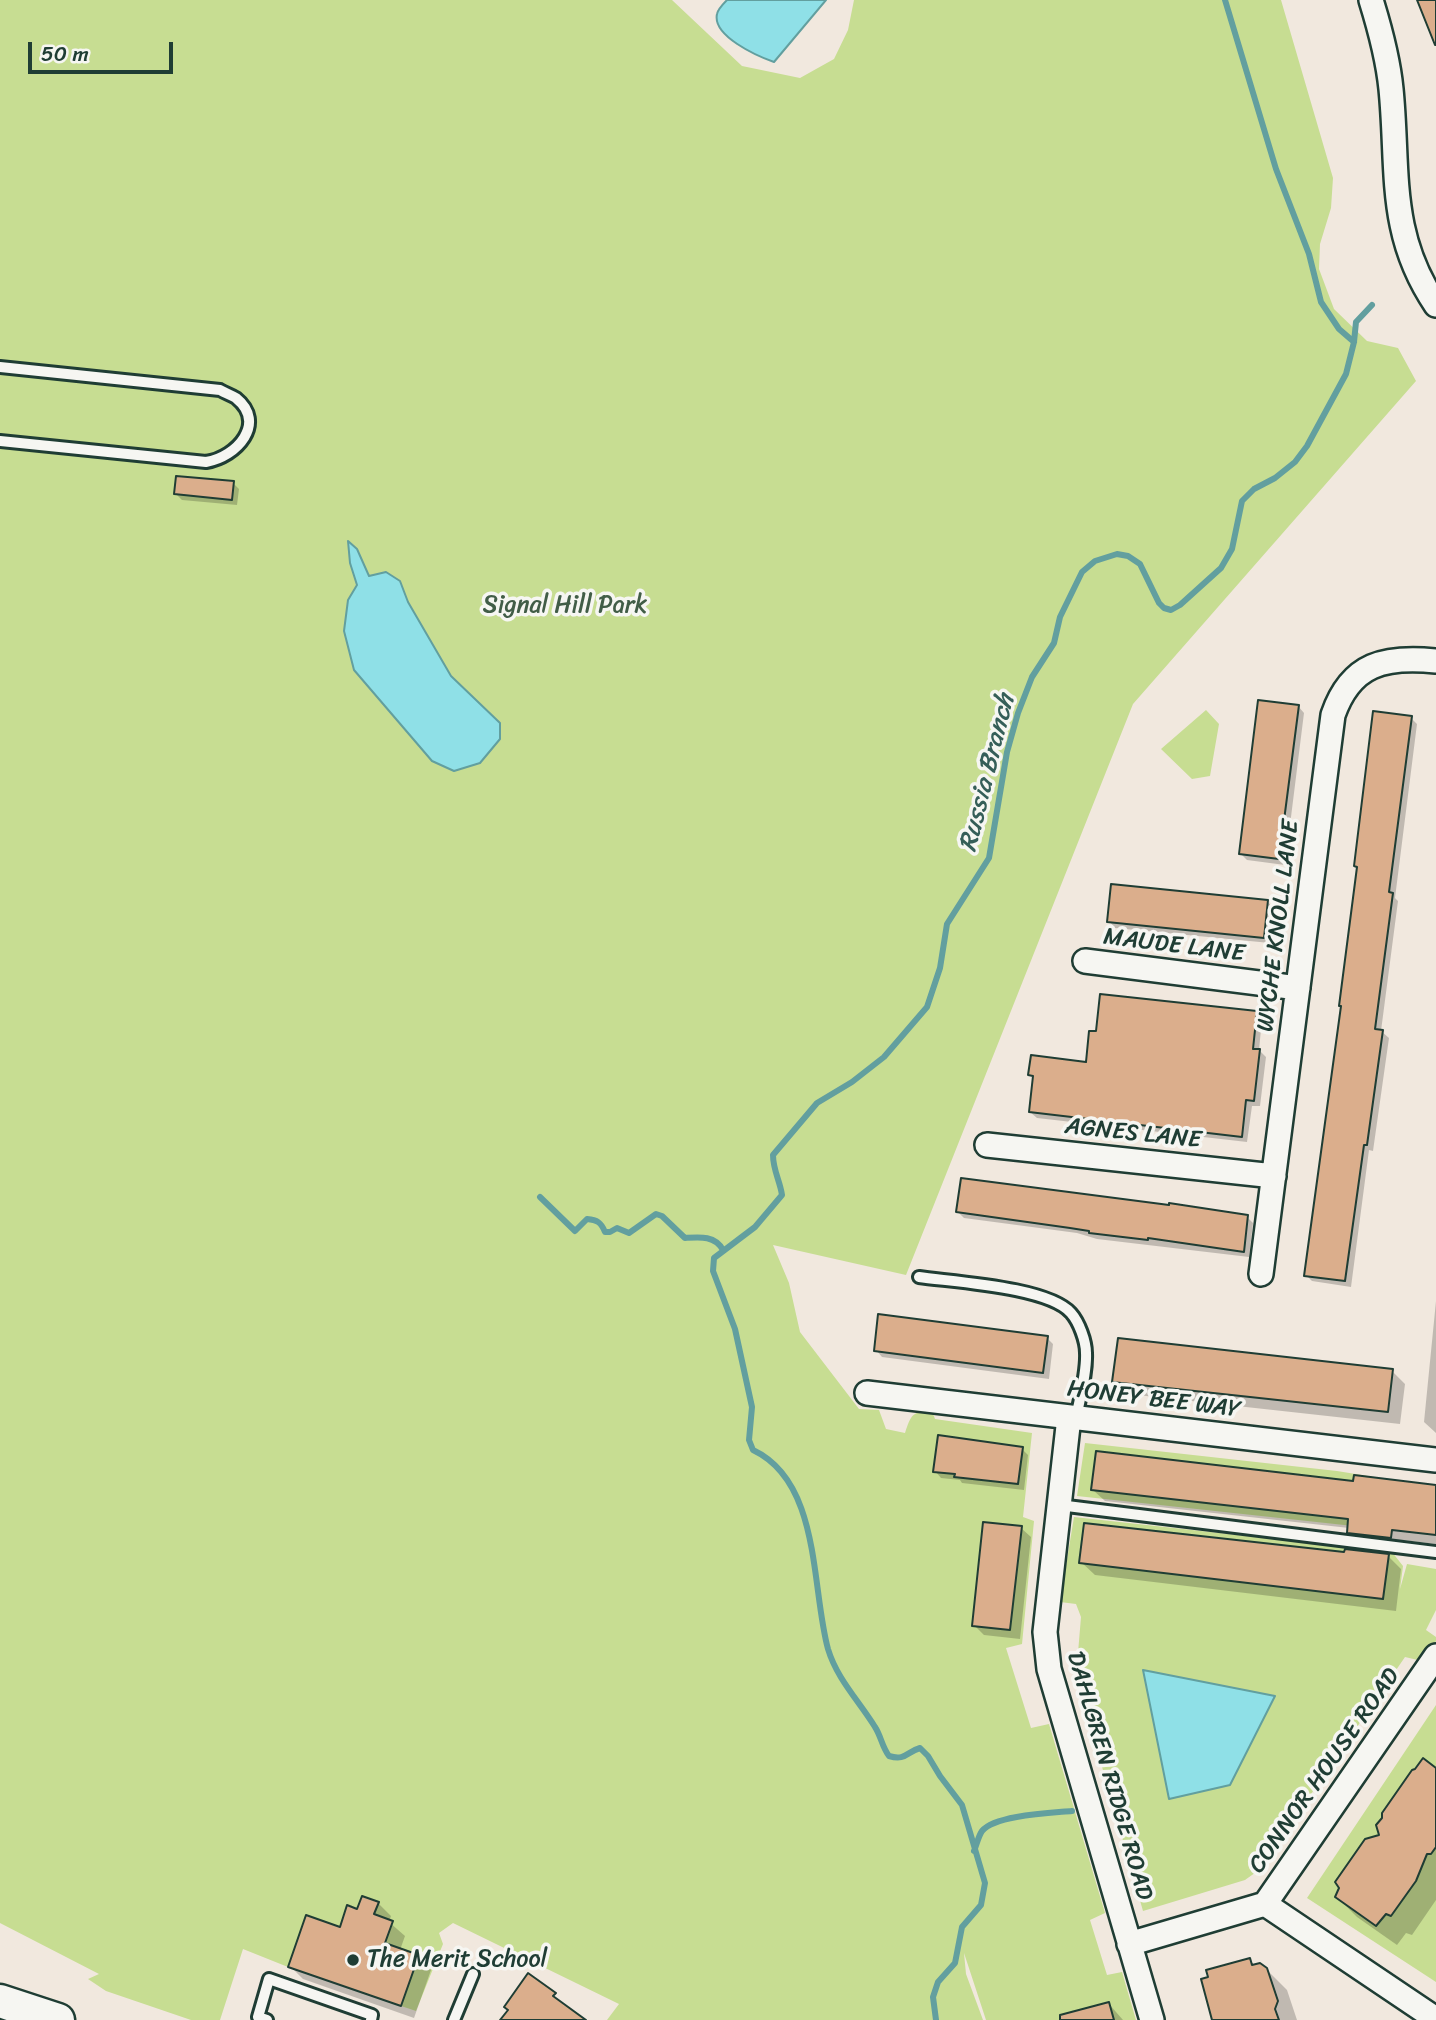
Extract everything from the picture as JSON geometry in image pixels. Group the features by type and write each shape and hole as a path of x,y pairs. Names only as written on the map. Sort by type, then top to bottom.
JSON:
{"main road":[{"path":"0,2001 58,2020"}],"street":[{"path":"1371,0 1388,64 1394,175 1404,234 1422,282 1436,305"},
{"name":"WYCHE KNOLL LANE","path":"1261,1273 1333,715 1339,698 1354,678 1379,662 1397,659 1436,661"},
{"name":"MAUDE LANE","path":"1085,961 1298,988"},
{"name":"AGNES LANE","path":"986,1144 1274,1177"},
{"name":"HONEY BEE WAY","path":"867,1393 1436,1460"},
{"name":"DAHLGREN RIDGE ROAD","path":"1072,1417 1045,1632 1047,1659 1152,2020"},
{"name":"CONNOR HOUSE ROAD","path":"1129,1944 1265,1904 1436,1656"},
{"path":"1265,1904 1436,2019"}],"lane":[{"path":"0,367 220,390 236,399 242,406 247,415 248,429 234,452 219,460 206,462 0,441"},
{"path":"919,1277 1027,1293 1048,1298 1072,1313 1083,1336 1086,1353 1072,1417"},
{"path":"1059,1505 1436,1552"},
{"path":"454,2020 473,1974"},
{"path":"267,2020 258,2017 269,1979 372,2015 370,2020"}],"green space":[{"name":"Signal Hill Park","path":"0,0 672,0 742,66 800,78 834,59 848,30 854,0 1281,0 1333,178 1331,208 1320,244 1319,269 1334,309 1367,341 1398,348 1416,381 1133,704 906,1275 773,1245 789,1283 800,1332 859,1409 879,1410 886,1429 905,1433 913,1415 932,1411 935,1419 1032,1433 1023,1517 1034,1521 1022,1644 1006,1648 1031,1728 1049,1724 1105,1913 1090,1920 1107,1975 1122,1972 1136,2020 986,2020 964,1953 966,1974 983,2020 607,2020 619,2004 453,1923 439,1933 443,1944 416,2011 401,2006 418,1955 385,1943 393,1921 348,1905 340,1927 306,1916 288,1967 243,1949 220,2020 191,2020 106,1991 88,1979 99,1974 0,1923"},
{"path":"1206,710 1219,724 1210,776 1192,779 1161,749"},
{"path":"1085,1443 1337,1471 1436,1487 1436,1535 1077,1496"},
{"path":"1074,1517 1392,1552 1403,1566 1400,1589 1407,1564 1436,1569 1436,1610 1426,1630 1436,1637 1436,1641 1422,1661 1405,1657 1259,1870 1245,1880 1143,1911 1087,1714 1096,1710 1078,1653 1081,1617 1076,1604 1060,1602"},
{"path":"1436,1705 1436,1982 1307,1898"}],"water":[{"path":"727,0 826,0 774,62 737,44 721,30 717,14"},
{"path":"348,541 357,549 369,576 386,572 400,581 408,602 451,676 500,723 500,739 480,763 454,771 432,761 354,670 344,631 348,600 357,585 350,563"},
{"path":"1143,1670 1275,1696 1230,1785 1169,1799"}],"building":[{"path":"1417,0 1436,0 1436,45 1435,45"},
{"path":"176,476 234,481 232,500 174,494"},
{"path":"1258,700 1299,705 1279,859 1239,854"},
{"path":"1373,711 1412,716 1389,892 1393,893 1375,1029 1383,1030 1345,1281 1304,1276 1341,1006 1357,867 1354,866"},
{"path":"1111,884 1268,900 1264,938 1107,922"},
{"path":"1100,994 1257,1011 1253,1049 1260,1049 1254,1101 1246,1100 1242,1137 1029,1112 1033,1076 1028,1075 1031,1055 1086,1062 1089,1031 1096,1031"},
{"path":"961,1178 1248,1215 1244,1252 1148,1238 1089,1233 956,1212"},
{"path":"878,1314 1048,1336 1043,1373 874,1351"},
{"path":"1118,1338 1393,1369 1388,1412 1112,1382"},
{"path":"938,1435 1023,1447 1018,1484 933,1472"},
{"path":"1096,1451 1353,1481 1354,1475 1436,1485 1436,1535 1392,1530 1391,1538 1347,1533 1348,1519 1091,1490"},
{"path":"983,1522 1022,1526 1010,1630 972,1626"},
{"path":"1084,1523 1344,1552 1345,1549 1389,1554 1383,1599 1079,1563"},
{"path":"1423,1758 1436,1768 1436,1847 1431,1854 1427,1854 1416,1881 1391,1916 1386,1914 1376,1926 1335,1897 1339,1888 1335,1882 1365,1839 1379,1835 1376,1825 1382,1818 1382,1813"},
{"name":"The Merit School","path":"362,1896 379,1902 374,1914 393,1921 385,1943 419,1955 401,2006 288,1967 306,1915 340,1927 347,1905 357,1909"},
{"path":"1250,1958 1252,1965 1260,1963 1267,1968 1278,2001 1275,2009 1279,2020 1212,2020 1201,1979 1208,1977 1206,1970"},
{"path":"528,1973 556,1993 553,1996 586,2020 500,2020 508,2010 504,2007"},
{"path":"1109,2002 1114,2020 1060,2020 1060,2015"}],"waterway":[{"path":"1225,0 1276,169 1309,254 1321,302 1339,329 1354,342"},
{"name":"Russia Branch","path":"936,2020 933,1997 938,1982 955,1963 962,1927 981,1905 985,1883 962,1805 920,1748 903,1757 889,1756 875,1727 832,1660 823,1624 810,1538 802,1511 791,1486 775,1465 753,1450 749,1440 752,1407 735,1329 713,1271 714,1258 755,1227 782,1195 773,1155 817,1103 852,1082 884,1057 927,1007 940,968 947,924 989,858 1007,752 1018,713 1032,677 1054,643 1060,617 1082,572 1095,561 1117,554 1128,556 1140,564 1159,603 1171,610 1221,568 1232,549 1242,501 1254,489 1275,478 1295,462 1307,446 1346,374 1356,322 1372,305"},
{"path":"540,1197 575,1231 587,1219 598,1222 605,1232 617,1228 629,1233 656,1214 662,1216 685,1238 711,1239 723,1250"},
{"path":"974,1851 982,1831 999,1821 1072,1811"}],"place":[{"name":"The Merit School","path":"353,1960"}]}
